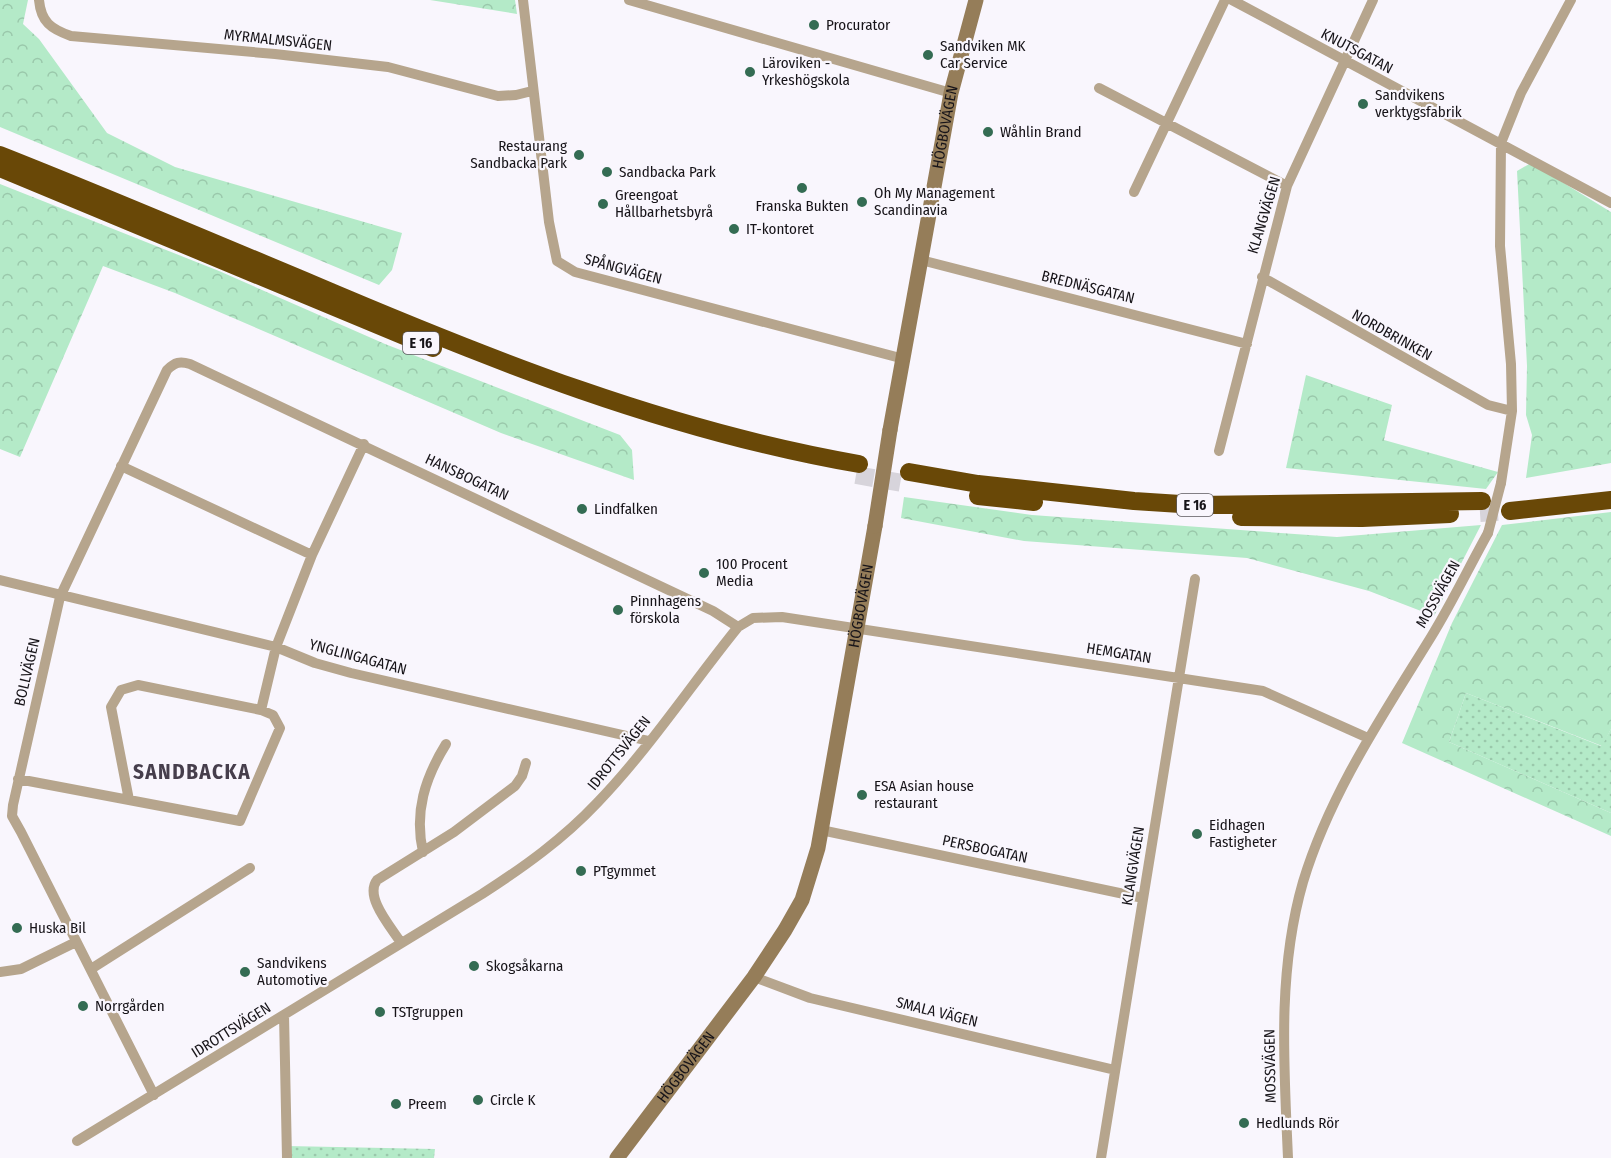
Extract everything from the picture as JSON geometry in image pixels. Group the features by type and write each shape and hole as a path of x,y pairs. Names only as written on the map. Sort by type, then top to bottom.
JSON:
{"highway":[{"name":"E 16","path":"0,155 539,377 723,434 858,469 788,463 662,430 536,388 381,327 0,168"},
{"name":"E 16","path":"909,478 1134,501 1196,505 1481,507"},
{"path":"1611,488 1511,505 1611,500"}],"main road":[{"name":"HÖGBOVÄGEN","path":"621,1156 754,977 802,900 812,872 951,93 976,0"}],"street":[{"name":"MYRMALMSVÄGEN","path":"39,0 45,23 56,31 71,36 275,54 388,67 498,96 532,91"},
{"name":"SPÅNGVÄGEN","path":"523,0 532,91 553,248 557,261 575,272 904,359"},
{"path":"628,0 951,93"},
{"path":"1134,192 1225,0"},
{"name":"KNUTSGATAN","path":"1232,0 1344,62 1501,143"},
{"name":"KLANGVÄGEN","path":"1219,451 1287,186 1373,0"},
{"path":"1571,0 1521,93 1501,143 1611,203"},
{"path":"1099,88 1287,186"},
{"name":"MOSSVÄGEN","path":"1288,1158 1283,1041 1285,983 1303,882 1326,821 1368,738 1433,634 1488,533 1501,483 1512,411 1500,246 1501,143"},
{"name":"BREDNÄSGATAN","path":"921,260 1247,344"},
{"name":"NORDBRINKEN","path":"1262,277 1488,405 1512,411"},
{"name":"HANSBOGATAN","path":"181,361 364,444 713,610 738,627"},
{"name":"BOLLVÄGEN","path":"154,1095 12,816 18,779 60,597 167,370 173,363 181,361"},
{"path":"261,710 276,647 312,555 364,444"},
{"path":"121,466 312,555"},
{"name":"KLANGVÄGEN","path":"1101,1158 1195,579"},
{"name":"YNGLINGAGATAN","path":"0,580 60,597 276,647 315,663 351,673 649,741"},
{"path":"738,627 744,622 763,616 857,628"},
{"name":"IDROTTSVÄGEN","path":"77,1141 482,894 545,851 598,802 738,627"},
{"name":"HEMGATAN","path":"857,628 1263,692 1368,738"},
{"path":"18,779 129,800 240,821 280,728 273,716 261,710 138,685 121,690 111,707 129,800"},
{"path":"423,852 418,827 425,787 446,744"},
{"path":"401,943 371,890 377,880 423,852 515,786 522,776 526,763"},
{"name":"PERSBOGATAN","path":"821,830 1143,898"},
{"path":"91,969 250,868"},
{"path":"0,972 21,969 76,942"},
{"name":"SMALA VÄGEN","path":"754,977 810,998 1115,1070"},
{"path":"284,1015 287,1158"}],"green space":[{"path":"0,0 28,0 23,24 39,39 107,133 175,167 402,233 392,270 379,285 0,127"},
{"path":"430,0 515,0 517,14"},
{"path":"1531,163 1611,212 1611,463 1526,478 1532,435 1526,415 1527,366 1517,171"},
{"path":"0,184 219,271 385,344 620,435 632,450 634,480 501,433 175,293 103,266 20,457 0,449"},
{"path":"1306,375 1392,405 1384,440 1498,472 1486,489 1286,468"},
{"path":"904,497 1032,515 1337,537 1481,525 1434,616 1369,591 1247,558 1024,541 901,518"},
{"path":"1611,512 1611,729 1602,746 1466,693 1449,742 1611,813 1611,836 1402,743 1452,623 1502,525"},
{"path":"1466,693 1601,746 1611,729 1611,813 1449,742"},
{"path":"287,1146 435,1149 434,1158 287,1158"}],"tunnel":[{"path":"856,475 908,484"},
{"path":"1480,513 1510,511"}],"place":[{"name":"Procurator","path":"814,25"},
{"name":"Sandviken MK Car Service","path":"928,55"},
{"name":"Läroviken - Yrkeshögskola","path":"750,72"},
{"name":"Sandvikens verktygsfabrik","path":"1363,104"},
{"name":"Wåhlin Brand","path":"988,132"},
{"name":"Restaurang Sandbacka Park","path":"579,155"},
{"name":"Sandbacka Park","path":"607,172"},
{"name":"Franska Bukten","path":"802,188"},
{"name":"Oh My Management Scandinavia","path":"862,202"},
{"name":"Greengoat Hållbarhetsbyrå","path":"603,204"},
{"name":"IT-kontoret","path":"734,229"},
{"name":"Lindfalken","path":"582,509"},
{"name":"100 Procent Media","path":"704,573"},
{"name":"Pinnhagens förskola","path":"618,610"},
{"name":"ESA Asian house restaurant","path":"862,795"},
{"name":"Eidhagen Fastigheter","path":"1197,834"},
{"name":"PTgymmet","path":"581,871"},
{"name":"Huska Bil","path":"17,928"},
{"name":"Skogsåkarna","path":"474,966"},
{"name":"Sandvikens Automotive","path":"245,972"},
{"name":"Norrgården","path":"83,1006"},
{"name":"TSTgruppen","path":"380,1012"},
{"name":"Circle K","path":"478,1100"},
{"name":"Preem","path":"396,1104"},
{"name":"Hedlunds Rör","path":"1244,1123"}],"district":[{"name":"SANDBACKA","path":"192,772"}]}
